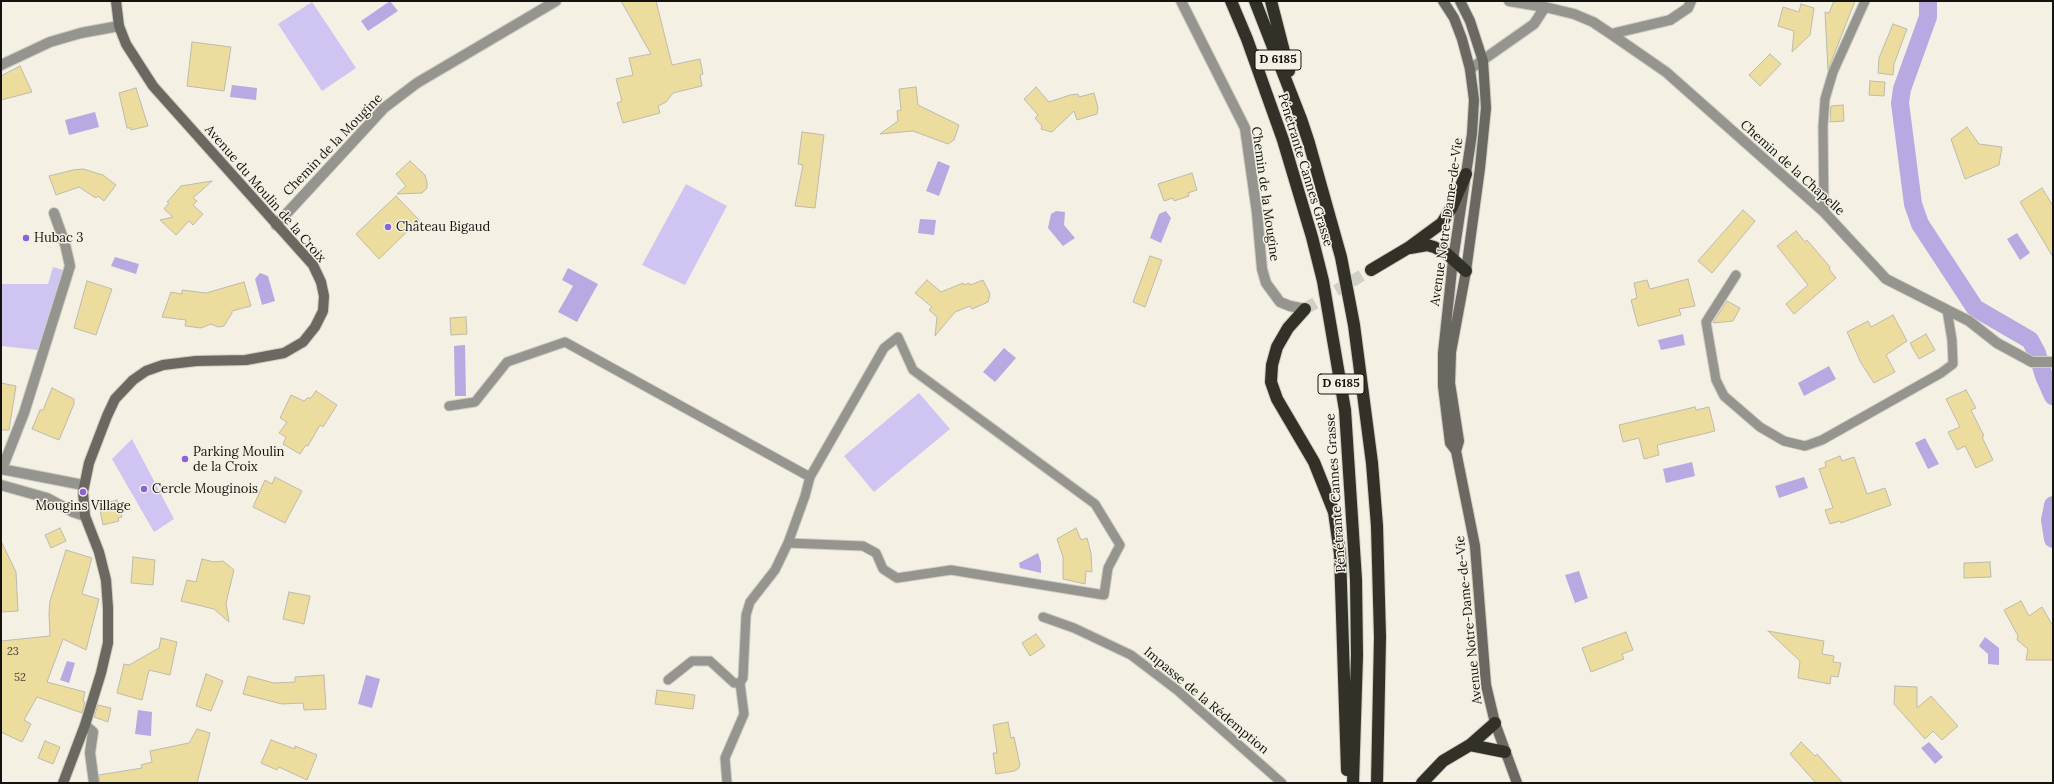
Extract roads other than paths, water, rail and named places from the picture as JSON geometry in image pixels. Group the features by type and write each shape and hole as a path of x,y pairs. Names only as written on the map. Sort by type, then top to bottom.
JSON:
{"highway":[{"name":"Pénétrante Cannes Grasse","path":"1231,1 1247,39 1283,140 1312,237 1323,281 1342,394 1351,482 1356,580 1357,654 1353,783"},
{"name":"Pénétrante Cannes Grasse","path":"1255,1 1301,119 1341,257 1364,389 1372,463 1379,576 1380,637 1377,783"},
{"path":"1271,1 1301,119"},
{"path":"1371,270 1408,248 1442,223 1452,208 1466,174"},
{"path":"1408,248 1427,245 1441,250 1466,271"},
{"path":"1305,309 1288,328 1277,348 1272,365 1271,382 1277,399 1314,462 1334,512 1340,554 1347,783"},
{"path":"1422,783 1443,761 1470,745 1495,723"},
{"path":"1470,745 1505,752"}],"main road":[{"name":"Avenue du Moulin de la Croix","path":"63,783 86,725 108,643 106,580 99,552 85,516 83,485 89,463 115,399 133,380 151,369 176,362 246,360 284,353 303,342 315,327 322,311 324,296 321,282 313,265 153,86 135,60 119,26 116,1"},
{"name":"Avenue Notre-Dame-de-Vie","path":"1443,1 1454,18 1470,69 1474,100 1466,174 1453,260 1443,353 1443,386 1450,443 1456,451 1475,546 1486,685 1495,723 1517,783"},
{"name":"Avenue Notre-Dame-de-Vie","path":"1456,451 1459,441 1450,383 1451,352 1466,271 1480,168 1486,108 1483,61 1472,26 1460,1"}],"street":[{"name":"Chemin de la Mougine","path":"276,225 384,108 417,83 556,1"},
{"name":"Chemin de la Mougine","path":"1181,1 1245,128 1257,213 1262,269 1266,283 1280,302 1305,309"},
{"name":"Chemin de la Chapelle","path":"1510,1 1546,7 1574,14 1593,22 1615,36 1666,72 1824,212 1886,279 1969,321 1997,343 2044,362"},
{"path":"1615,36 1670,20 1688,8 1691,1"},
{"path":"1470,69 1534,24 1546,7"},
{"path":"1,65 50,42 81,33 119,26"},
{"path":"54,213 67,251 70,266 24,413 2,469 83,485"},
{"path":"1,485 47,498 73,512 85,516"},
{"path":"86,725 93,732 90,753 94,783"}],"lane":[{"path":"1824,212 1823,127 1825,99 1834,72 1865,1"},
{"path":"1736,275 1706,322 1716,380 1724,396 1760,427 1784,441 1805,446 1822,440 1941,373 1953,364 1952,340 1947,310"},
{"path":"727,783 725,758 744,714 740,683 743,678 746,615 750,602 775,570 788,543 805,496 810,477 884,348 898,337 913,370 1094,504 1120,546 1108,568 1104,595 952,570 897,578 883,569 876,554 862,546 788,543"},
{"path":"449,406 475,402 507,362 565,342 810,477"},
{"name":"Impasse de la Rédemption","path":"1043,617 1074,628 1131,655 1177,690 1282,783"},
{"path":"668,680 692,661 710,661 734,683 740,683"}],"waterway":[{"path":"1928,1 1928,17 1902,89 1900,103 1913,204 1920,224 1975,308 2030,340 2037,353 2044,376 2053,396"},
{"path":"2053,505 2050,520 2053,539"}],"tunnel":[{"path":"1305,309 1371,270"}],"place":[{"name":"Château Bigaud","path":"388,227"},
{"name":"Hubac 3","path":"26,238"},
{"name":"Parking Moulin de la Croix","path":"185,459"},
{"name":"Cercle Mouginois","path":"144,489"},
{"name":"Mougins Village","path":"83,492"}]}
